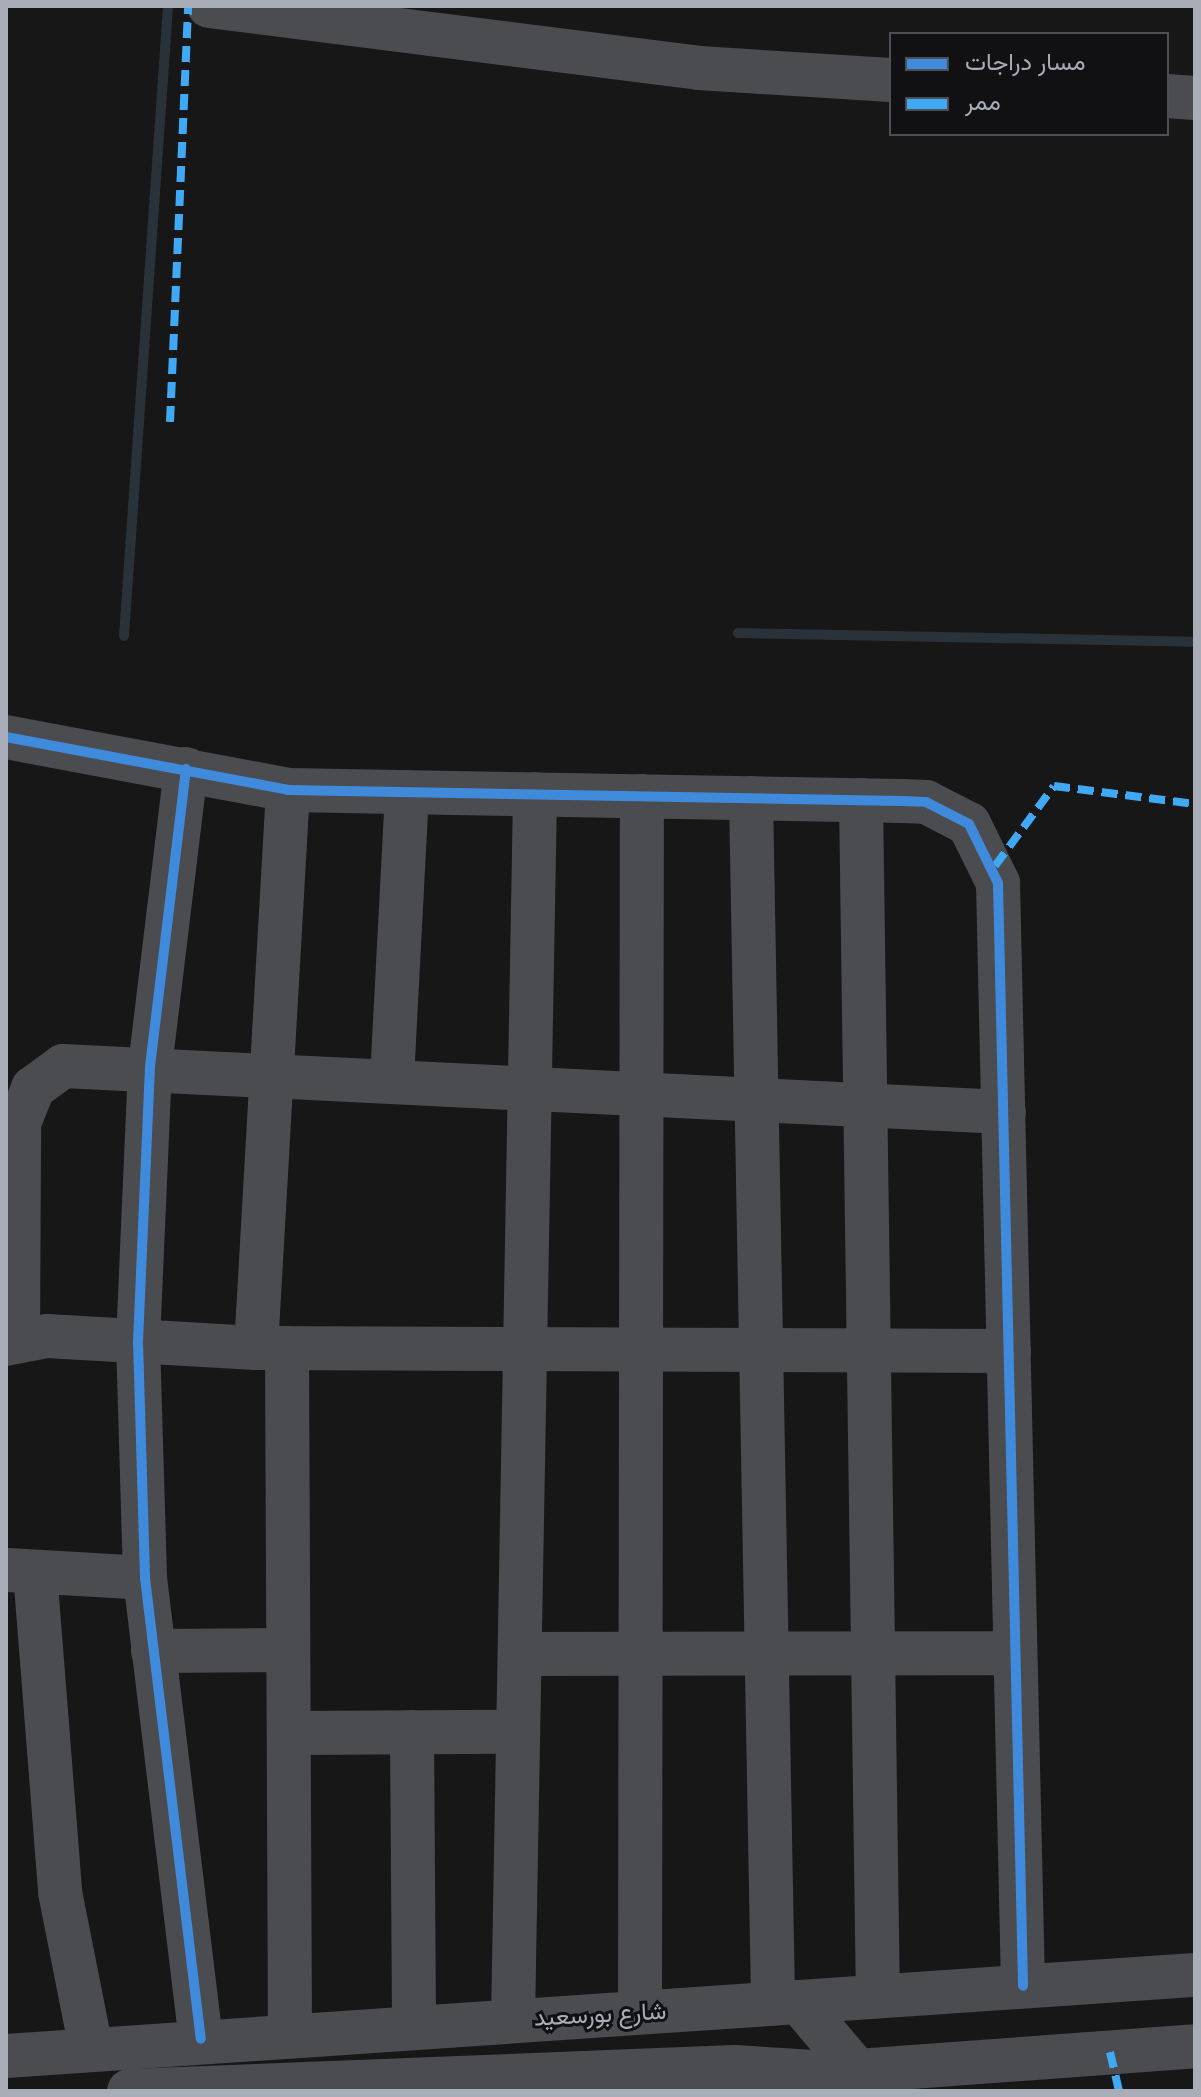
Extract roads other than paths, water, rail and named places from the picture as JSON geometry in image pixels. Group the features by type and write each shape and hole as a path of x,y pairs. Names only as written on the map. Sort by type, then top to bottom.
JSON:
{"street":[{"path":"209,6 699,68 889,80"},
{"path":"1169,96 1195,98"},
{"path":"6,737 288,790 861,800 937,806 984,844 998,883 1023,1986"},
{"path":"186,769 150,1067 138,1341 145,1578 201,2039"},
{"path":"288,790 271,1073 272,1348 288,1650 290,2034"},
{"path":"392,1079 407,792"},
{"path":"513,2020 535,794"},
{"path":"640,2012 642,796"},
{"path":"751,798 767,1654 786,2003 865,2081"},
{"path":"861,800 878,1996"},
{"path":"1004,1112 150,1067 48,1073 12,1123 12,1342 138,1341 272,1348 1009,1351"},
{"path":"91,2049 60,1892 20,1571 145,1578"},
{"path":"153,1651 288,1650"},
{"path":"520,1654 1015,1653"},
{"path":"412,1732 414,2025"},
{"path":"289,1733 518,1732"},
{"name":"شارع بورسعيد","path":"6,2056 201,2039 1195,1975"},
{"path":"726,2007 786,2080"},
{"path":"129,2091 696,2079 865,2081 1195,2046"},
{"path":"6,2074 10,2091"}],"waterway":[{"path":"124,636 168,6"},
{"path":"738,633 1195,642"}]}
